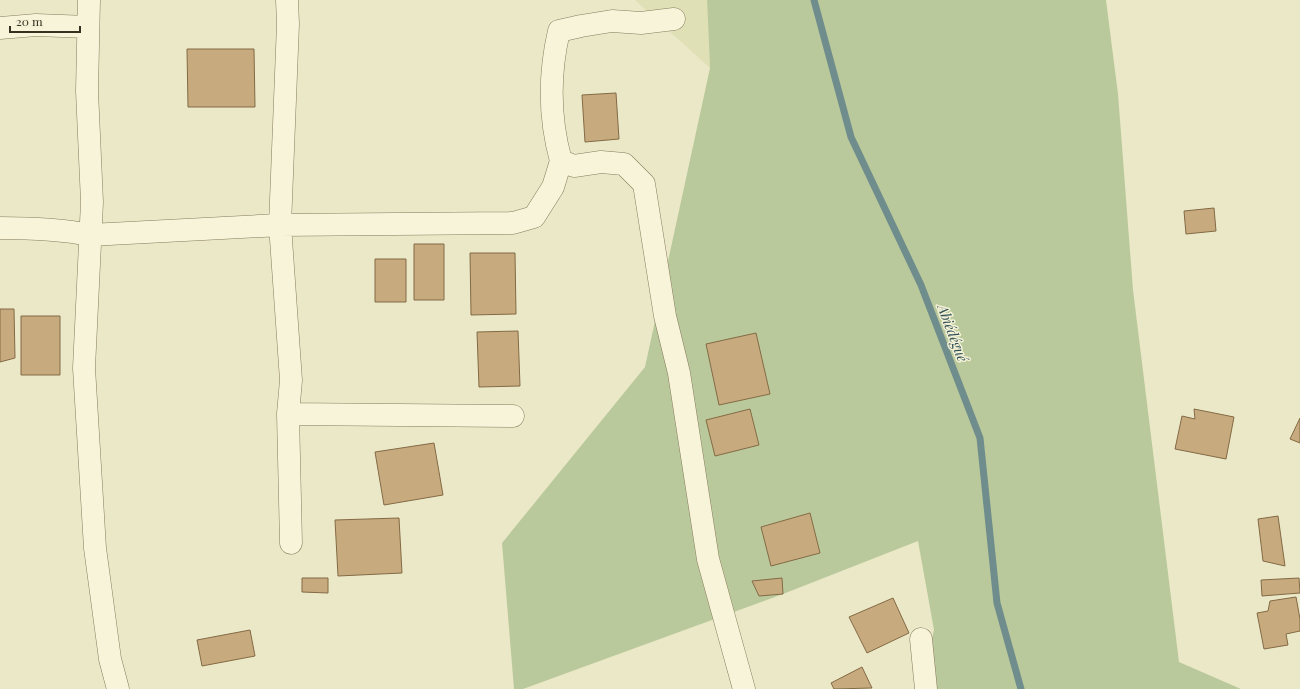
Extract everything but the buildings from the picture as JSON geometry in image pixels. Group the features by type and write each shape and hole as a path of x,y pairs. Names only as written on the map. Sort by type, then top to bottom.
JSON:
{"street":[{"path":"89,0 87,91 92,202 84,368 95,548 110,659 118,689"},
{"path":"287,0 288,24 280,225 291,380 288,414 291,543"},
{"path":"0,228 34,228 70,231 90,235 280,225 513,223 534,217 553,187 561,161 554,139 551,106 553,61 559,31 612,21 641,23 674,19"},
{"path":"0,28 36,26 88,27"},
{"path":"561,161 574,166 601,162 624,164 644,184 665,316 679,373 708,559 737,669 744,689"},
{"path":"288,414 513,416"},
{"path":"921,639 926,689"}],"green space":[{"path":"635,0 707,0 710,68"},
{"path":"707,0 1106,0 1118,94 1133,290 1179,662 1241,689 919,689 934,630 918,541 783,594 523,689 514,689 502,543 645,367 710,68"}],"waterway":[{"name":"Abiédégué","path":"814,0 851,137 921,285 980,438 997,603 1021,689"}]}
